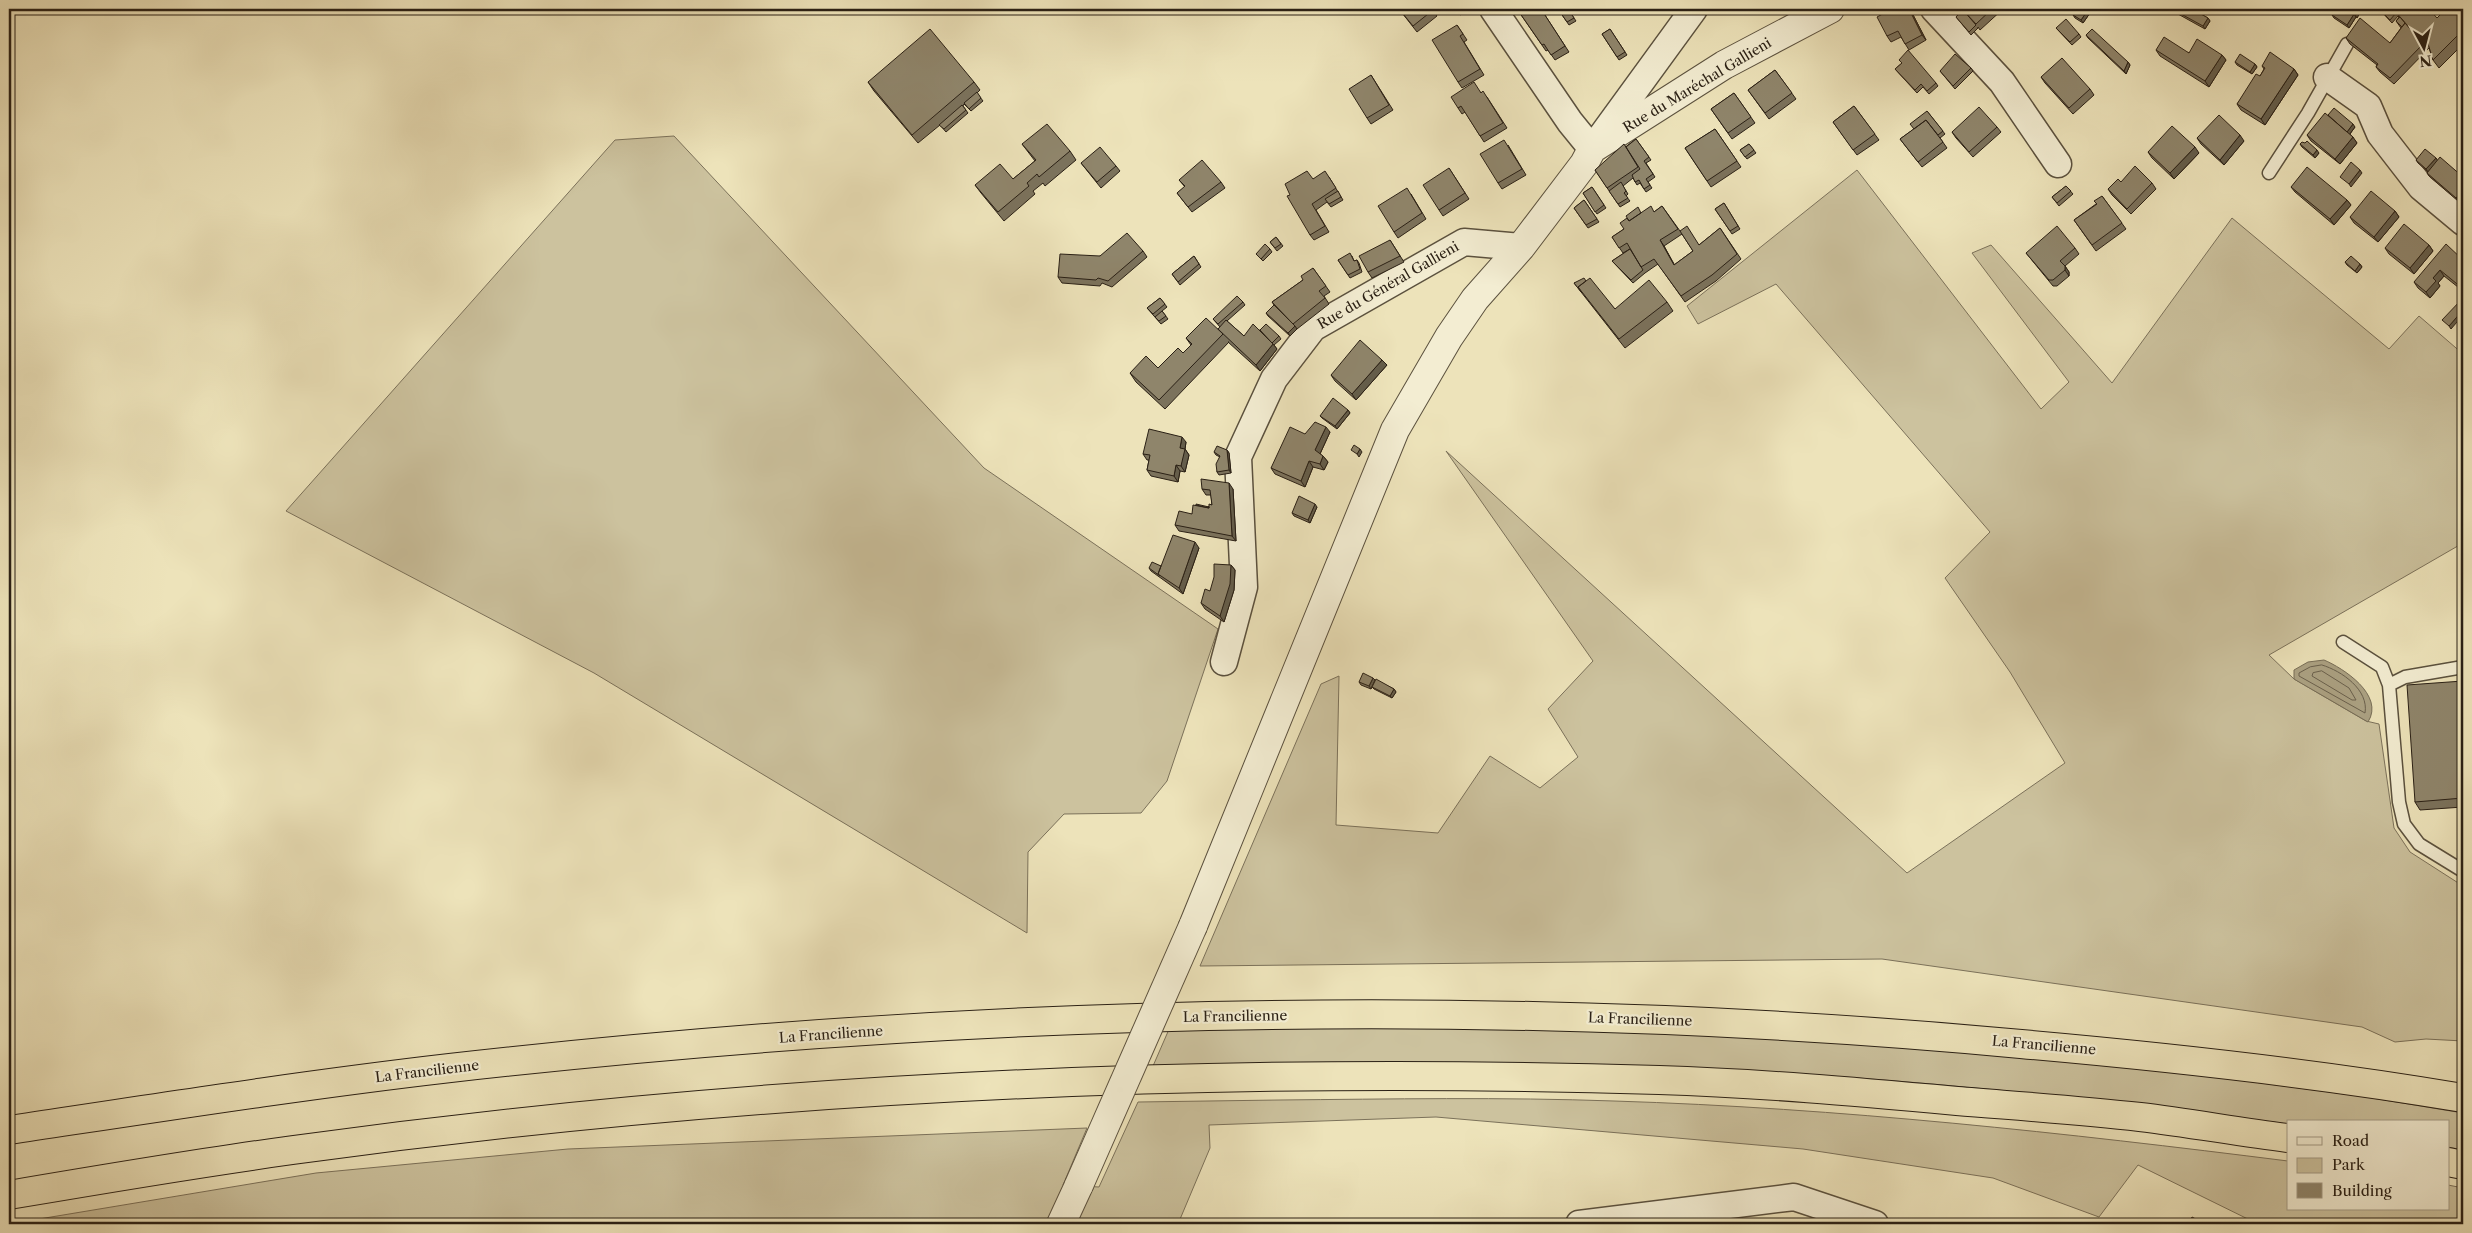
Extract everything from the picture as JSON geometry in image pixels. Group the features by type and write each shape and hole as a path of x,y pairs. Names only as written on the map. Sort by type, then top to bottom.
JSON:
{"highway":[{"name":"La Francilienne","path":"9,1130 292,1088 452,1068 645,1049 838,1033 1051,1020 1265,1014 1552,1016 1666,1019 1872,1030 2142,1054 2333,1077 2463,1098"},
{"path":"9,1195 293,1150 462,1129 655,1110 848,1095 1064,1082 1468,1077 1662,1080 1878,1094 2052,1109 2142,1118 2287,1138"},
{"path":"2450,1162 2463,1165"}],"street":[{"path":"1493,9 1570,122 1592,149"},
{"path":"1061,1224 1193,926 1395,430 1449,337 1475,299 1521,247 1584,164 1592,149 1694,9"},
{"name":"Rue du Maréchal Gallieni","path":"1592,149 1724,65 1830,9"},
{"path":"1934,9 2002,82 2058,164"},
{"path":"2327,76 2368,106 2380,134 2421,186 2463,222"},
{"name":"Rue du Général Gallieni","path":"1224,662 1244,588 1238,456 1274,379 1313,328 1464,242 1521,247"},
{"path":"1579,1224 1605,1223 1794,1197 1875,1224"}],"lane":[{"path":"2268,173 2308,113 2327,76 2347,44"},
{"path":"2343,642 2382,667 2389,685 2399,802 2404,824 2419,844 2463,871"},
{"path":"2389,685 2405,677 2463,667"}],"green space":[{"path":"674,136 984,468 1218,629 1167,781 1141,813 1064,814 1028,852 1027,933 594,673 286,511 615,140"},
{"path":"1857,170 2041,409 2069,382 1972,253 1991,245 2112,383 2232,218 2389,349 2419,316 2463,354 2463,543 2269,655 2294,679 2366,721 2379,724 2394,828 2410,852 2463,886 2463,1041 2426,1039 2395,1042 2362,1027 1882,959 1200,966 1321,684 1339,676 1336,825 1438,833 1490,756 1540,788 1578,757 1548,709 1593,661 1446,451 1907,873 2065,763 2010,672 1945,578 1990,532 1776,284 1698,324 1687,306"},
{"path":"1170,1027 1621,1028 1836,1041 2125,1065 2360,1096 2463,1113 2463,1150 2450,1147 2450,1120 2287,1120 2287,1124 2037,1094 1785,1073 1616,1065 1500,1063 1153,1066"},
{"path":"1446,1099 1614,1101 1783,1109 1952,1123 2287,1161 2287,1210 2450,1210 2450,1185 2463,1188 2463,1224 2258,1224 2138,1165 2099,1217 1993,1178 1803,1149 1436,1117 1209,1125 1210,1148 1178,1224 9,1224 316,1173 568,1149 1087,1128 1063,1185 1099,1187 1138,1102"}],"water":[{"path":"2324,660 2351,676 2367,693 2371,702 2372,712 2368,722 2294,679 2294,670 2308,662"}],"building":[{"path":"1399,9 1432,9 1433,10 1413,26"},
{"path":"1517,9 1541,9 1565,46 1551,55"},
{"path":"1558,9 1568,9 1574,18 1567,22"},
{"path":"1892,9 1909,9 1922,35 1905,44 1898,31 1887,36 1877,17"},
{"path":"1962,9 1992,9 1976,24"},
{"path":"2078,9 2088,10 2081,20 2073,15"},
{"path":"2172,9 2192,9 2208,18 2203,26"},
{"path":"2335,9 2345,9 2354,14 2347,25 2332,15"},
{"path":"2379,9 2392,9 2396,13 2390,20"},
{"path":"2395,9 2429,9 2437,18 2446,9 2463,9 2463,37 2459,34 2433,60 2426,37 2421,41"},
{"path":"1963,10 1976,25 1969,32 1956,17"},
{"path":"2400,17 2405,23 2402,27 2396,21"},
{"path":"2360,18 2390,43 2405,23 2423,44 2390,78 2376,67 2378,64 2346,38"},
{"path":"2066,19 2079,34 2070,42 2056,28"},
{"path":"1457,25 1463,34 1460,36 1480,69 1458,82 1432,40"},
{"path":"930,29 974,82 912,135 868,82"},
{"path":"1610,29 1625,52 1617,57 1602,34"},
{"path":"2092,29 2128,62 2124,71 2086,35"},
{"path":"2164,37 2189,53 2197,39 2222,55 2205,81 2156,50"},
{"path":"1908,50 1936,83 1927,91 1921,84 1915,90 1895,69 1902,63 1899,60"},
{"path":"2270,52 2294,69 2261,119 2237,104 2256,74 2260,76 2265,68 2262,66"},
{"path":"1955,54 1971,68 1953,86 1940,71"},
{"path":"2240,54 2255,64 2250,72 2235,62"},
{"path":"2062,58 2090,89 2069,108 2041,77"},
{"path":"1775,70 1792,93 1765,113 1748,90"},
{"path":"1371,75 1389,105 1367,118 1349,89"},
{"path":"1474,82 1481,93 1483,91 1503,123 1480,136 1461,106 1458,108 1451,97"},
{"path":"977,92 981,98 969,109 964,103"},
{"path":"1734,93 1751,117 1728,133 1711,109"},
{"path":"962,105 966,110 944,129 939,125"},
{"path":"1854,106 1875,134 1853,150 1833,122"},
{"path":"1979,107 1997,127 1969,152 1952,132"},
{"path":"2334,108 2353,124 2347,132 2328,115"},
{"path":"1927,111 1943,131 1938,135 1926,120 1914,129 1910,124"},
{"path":"2325,113 2353,137 2335,159 2307,135"},
{"path":"2219,115 2240,135 2220,160 2197,138"},
{"path":"1926,120 1943,142 1918,162 1900,139"},
{"path":"1047,124 1070,151 1039,177 1037,174 1027,183 1029,186 998,212 975,185 1000,164 1013,179 1036,160 1022,144"},
{"path":"2172,126 2195,147 2170,173 2148,152"},
{"path":"1715,129 1737,161 1707,181 1685,148"},
{"path":"1636,139 1649,157 1644,161 1653,174 1646,179 1650,185 1644,189 1639,180 1635,182 1632,175 1640,169 1626,147"},
{"path":"1504,140 1522,169 1498,183 1480,154"},
{"path":"2307,141 2317,150 2313,155 2300,144"},
{"path":"1624,144 1638,167 1607,188 1595,170"},
{"path":"1749,144 1754,150 1745,157 1740,150"},
{"path":"1100,147 1116,166 1097,182 1081,163"},
{"path":"2425,149 2436,158 2426,169 2416,160"},
{"path":"2440,157 2463,177 2463,190 2456,198 2427,173"},
{"path":"1202,160 1221,182 1188,207 1177,193 1185,186 1179,180"},
{"path":"2351,162 2360,170 2349,184 2340,177"},
{"path":"2135,166 2152,183 2127,209 2108,189 2118,179 2121,182"},
{"path":"2307,167 2347,200 2330,219 2291,187"},
{"path":"1449,168 1465,193 1439,210 1423,185"},
{"path":"1307,171 1313,179 1325,171 1336,188 1312,204 1325,226 1310,235 1287,196 1290,195 1285,184"},
{"path":"1621,182 1626,191 1624,193 1628,198 1618,204 1609,191"},
{"path":"2066,186 2071,191 2057,203 2052,197"},
{"path":"1592,187 1604,205 1595,212 1583,193"},
{"path":"1407,188 1422,213 1394,232 1378,206"},
{"path":"1338,191 1341,197 1329,204 1325,199"},
{"path":"2371,191 2395,211 2374,237 2350,217"},
{"path":"2102,196 2122,223 2092,245 2074,220 2097,204 2094,201"},
{"path":"1584,200 1597,219 1586,225 1574,208"},
{"path":"1724,203 1738,226 1730,231 1715,209"},
{"path":"1651,206 1654,212 1662,206 1678,229 1660,240 1674,265 1693,251 1680,231 1687,226 1699,245 1720,228 1737,254 1712,275 1681,296 1654,259 1641,267 1627,243 1619,248 1612,237 1624,229 1620,223 1627,218 1629,221"},
{"path":"1638,207 1641,213 1629,221 1626,216"},
{"path":"2404,224 2429,245 2410,268 2385,248"},
{"path":"2057,226 2075,248 2060,261 2065,266 2065,270 2053,280 2049,280 2026,253"},
{"path":"1127,233 1143,251 1108,281 1098,278 1096,280 1058,277 1060,254 1100,256"},
{"path":"1276,237 1281,244 1275,248 1270,242"},
{"path":"1390,240 1400,256 1368,272 1359,256"},
{"path":"1265,244 1270,249 1261,259 1256,254"},
{"path":"2446,244 2463,260 2463,286 2462,288 2440,270 2433,278 2436,281 2426,292 2414,282"},
{"path":"1630,249 1643,270 1631,280 1612,261"},
{"path":"1350,253 1354,261 1357,260 1360,269 1348,275 1338,260"},
{"path":"1194,256 1199,264 1178,282 1172,274"},
{"path":"2351,256 2360,264 2355,271 2345,262"},
{"path":"1313,268 1326,286 1319,291 1325,298 1293,324 1272,302 1303,280 1301,276"},
{"path":"1584,278 1586,281 1578,287 1582,293 1574,283"},
{"path":"1590,278 1615,309 1649,280 1667,302 1619,339 1578,287"},
{"path":"1237,296 1243,302 1218,324 1213,319"},
{"path":"1160,298 1165,304 1153,314 1147,308"},
{"path":"2462,299 2463,310 2449,326 2442,320"},
{"path":"1274,305 1295,326 1288,333 1266,313"},
{"path":"1162,311 1166,316 1159,321 1155,317"},
{"path":"1206,318 1223,334 1159,400 1130,373 1146,356 1158,368 1178,348 1183,353 1192,344 1186,338"},
{"path":"1226,320 1244,336 1253,324 1273,344 1256,365 1218,329"},
{"path":"1266,324 1279,336 1272,343 1260,330"},
{"path":"1360,340 1382,360 1352,394 1331,375"},
{"path":"1333,398 1348,410 1335,426 1320,416"},
{"path":"1315,422 1326,427 1315,450 1323,456 1320,464 1309,461 1301,481 1271,468 1290,427 1305,434"},
{"path":"1149,429 1182,437 1180,448 1185,449 1181,466 1176,465 1174,476 1147,470 1150,455 1143,454"},
{"path":"1354,445 1360,449 1357,454 1351,450"},
{"path":"1217,446 1227,450 1229,470 1217,472 1216,464 1220,456 1214,452"},
{"path":"1201,479 1229,483 1232,536 1175,525 1179,511 1192,514 1193,505 1209,508 1209,504 1212,505 1210,490 1202,489"},
{"path":"1299,496 1315,504 1308,520 1292,513"},
{"path":"1173,535 1195,542 1179,588 1158,574"},
{"path":"1152,562 1161,566 1158,574 1160,576 1149,568"},
{"path":"1214,564 1231,565 1230,584 1220,616 1201,603 1205,589 1210,591 1214,577"},
{"path":"1363,673 1373,678 1369,686 1359,682"},
{"path":"1376,679 1394,689 1390,696 1372,687"},
{"path":"2463,681 2463,798 2415,802 2407,685"},
{"path":"2192,1217 2205,1224 2188,1224"}]}
